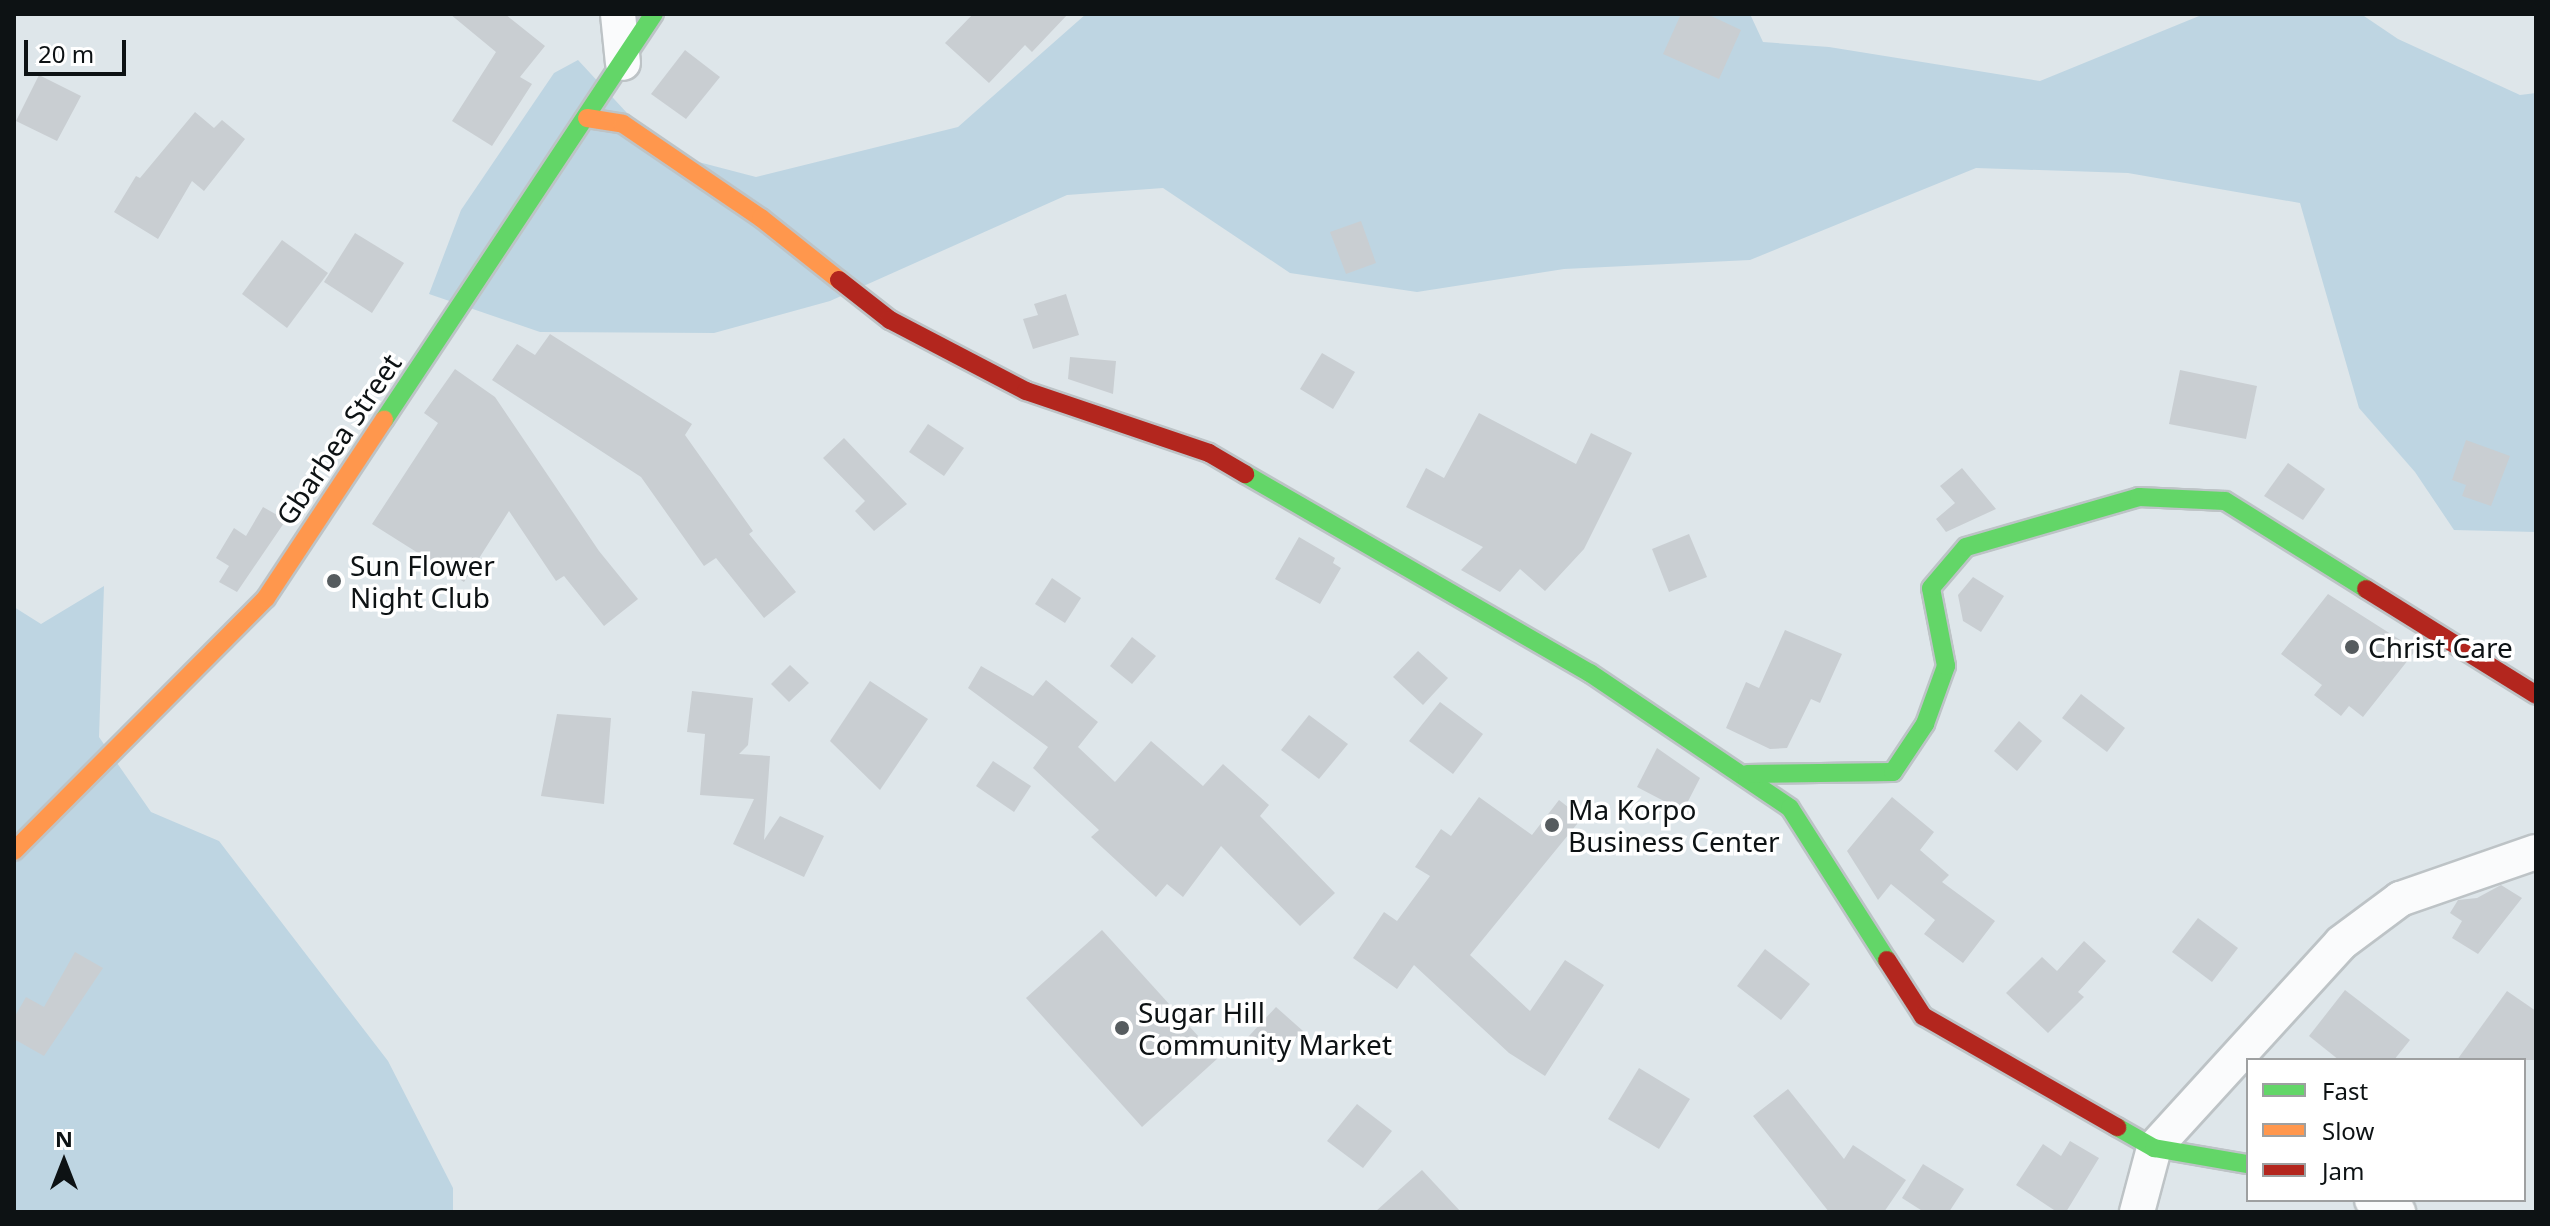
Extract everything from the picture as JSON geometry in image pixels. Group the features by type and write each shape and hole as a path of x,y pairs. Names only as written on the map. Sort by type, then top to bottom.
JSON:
{"street":[{"path":"618,14 623,63"},
{"name":"Gbarbea Street","path":"14,851 266,598 654,14"},
{"path":"587,118 623,124 761,218 915,335 1026,391 1209,453 1590,673 1747,774 1790,808 1923,1016 2154,1148 2246,1164"},
{"path":"1747,774 1893,772 1925,724 1946,666 1931,588 1966,547 2139,497 2225,501 2536,695"},
{"path":"2137,1212 2154,1148 2341,943 2400,899 2536,852"},
{"path":"2376,1202 2398,1212"}],"shaded area":[{"path":"1086,14 1750,14 1763,42 1829,47 2040,81 2204,14 2361,14 2398,39 2520,95 2536,93 2536,532 2454,530 2415,472 2359,408 2300,203 2128,173 1976,168 1750,260 1564,269 1417,292 1290,273 1163,188 1067,195 830,301 714,333 540,332 429,294 461,210 554,73 578,60 664,153 756,177 958,127"},
{"path":"104,586 99,737 151,812 219,841 388,1061 453,1188 453,1212 14,1212 14,607 41,624"}],"building":[{"path":"450,14 505,14 545,46 520,77 532,84 492,146 452,121 496,52"},
{"path":"973,14 1068,14 1032,52 1025,45 989,83 945,43"},
{"path":"1681,14 1707,14 1741,30 1719,79 1663,54"},
{"path":"685,50 720,77 686,119 651,94"},
{"path":"39,75 81,96 57,141 16,121"},
{"path":"195,112 214,128 222,120 245,139 204,191 192,181 158,239 114,212 136,176 140,178"},
{"path":"1361,221 1376,263 1346,274 1330,232"},
{"path":"355,233 404,263 372,313 324,282"},
{"path":"282,240 328,273 287,328 242,294"},
{"path":"1066,294 1079,335 1033,349 1023,319 1038,315 1034,304"},
{"path":"550,334 692,424 685,435 753,531 749,534 796,592 764,618 716,558 704,566 641,477 492,380 517,344 535,355"},
{"path":"1322,353 1355,372 1333,409 1300,389"},
{"path":"1070,357 1116,361 1113,394 1068,379"},
{"path":"455,369 495,397 599,551 638,599 604,626 564,576 556,581 509,511 464,582 372,524 438,423 424,413"},
{"path":"2180,370 2257,386 2246,439 2169,424"},
{"path":"1479,413 1576,464 1591,433 1632,453 1584,549 1545,591 1520,569 1500,592 1461,570 1483,547 1406,507 1426,468 1444,478"},
{"path":"928,424 964,448 944,476 909,452"},
{"path":"844,438 907,504 874,531 855,511 865,501 823,458"},
{"path":"2466,440 2510,456 2491,506 2462,496 2466,485 2452,480"},
{"path":"2288,463 2325,489 2303,520 2264,496"},
{"path":"1962,468 1996,509 1946,532 1936,519 1955,503 1940,486"},
{"path":"263,507 286,520 237,592 219,582 229,566 216,558 234,528 246,536"},
{"path":"1689,534 1707,577 1669,592 1652,549"},
{"path":"1299,537 1335,558 1333,563 1341,568 1320,604 1275,579"},
{"path":"1973,577 2004,596 1981,632 1963,621 1958,595"},
{"path":"1052,578 1081,598 1065,623 1035,604"},
{"name":"Christ Care","path":"2328,594 2416,650 2363,717 2349,706 2341,716 2314,695 2322,685 2281,654"},
{"path":"1785,630 1842,654 1820,703 1811,699 1787,748 1770,749 1726,728 1746,682 1759,688"},
{"path":"1132,637 1156,656 1132,684 1110,666"},
{"path":"1418,651 1448,678 1423,705 1393,677"},
{"path":"790,665 809,683 789,702 771,684"},
{"path":"981,666 1033,696 1046,680 1098,722 1078,747 1115,782 1151,741 1203,786 1223,764 1269,805 1260,816 1335,893 1300,926 1221,846 1183,897 1167,884 1156,897 1091,837 1099,830 1033,768 1048,747 968,688"},
{"path":"870,681 928,719 880,790 830,741"},
{"path":"692,691 753,698 748,745 739,754 770,756 764,840 780,816 824,836 804,877 733,844 754,799 700,795 705,734 687,732"},
{"path":"2081,694 2125,728 2107,752 2062,718"},
{"path":"1440,702 1483,734 1453,774 1409,741"},
{"path":"557,714 611,718 604,804 541,796"},
{"path":"1309,715 1348,744 1319,779 1281,750"},
{"path":"2019,721 2042,741 2017,771 1994,751"},
{"path":"1657,748 1700,778 1683,811 1637,787"},
{"path":"993,761 1031,786 1014,812 976,786"},
{"path":"1479,797 1532,835 1559,800 1582,818 1470,955 1530,1011 1565,960 1604,985 1545,1076 1509,1053 1414,965 1397,989 1353,958 1384,912 1397,921 1430,876 1415,867 1441,829 1451,836"},
{"path":"1892,797 1934,832 1920,850 1949,875 1942,882 1995,921 1963,963 1924,934 1935,920 1891,884 1878,900 1847,851"},
{"path":"2501,885 2522,898 2478,954 2452,938 2462,921 2450,913 2458,900 2477,898"},
{"path":"2198,918 2238,948 2212,982 2172,952"},
{"name":"Sugar Hill Community Market","path":"1102,930 1218,1058 1142,1127 1026,998"},
{"path":"2084,941 2106,961 2078,992 2084,997 2048,1033 2006,993 2042,957 2057,971"},
{"path":"1765,949 1810,984 1781,1020 1737,986"},
{"path":"75,952 103,968 44,1056 14,1039 14,1018 26,997 44,1007"},
{"path":"2345,990 2410,1040 2396,1058 2336,1058 2309,1036"},
{"path":"2507,991 2536,1011 2536,1060 2458,1058"},
{"path":"1276,1007 1303,1031 1274,1062 1248,1037"},
{"path":"1639,1068 1690,1099 1659,1149 1608,1119"},
{"path":"1788,1089 1844,1159 1853,1145 1906,1180 1884,1212 1829,1212 1753,1116"},
{"path":"1357,1104 1392,1131 1363,1168 1327,1141"},
{"path":"2070,1141 2099,1158 2066,1212 2057,1212 2016,1185 2043,1144 2061,1156"},
{"path":"1923,1164 1964,1189 1949,1212 1924,1212 1902,1198"},
{"path":"1422,1170 1461,1212 1375,1212 1407,1183"}],"traffic: fast":[{"path":"384,420 654,14"},
{"path":"1245,474 1590,673 1790,808 1887,960"},
{"path":"1747,774 1893,772 1925,724 1946,666 1931,588 1966,547 2139,497 2225,501 2366,589"},
{"path":"2117,1127 2154,1148 2246,1164"}],"traffic: slow":[{"path":"587,118 623,124 761,218 839,280"},
{"path":"14,851 266,598 384,420"}],"traffic: jam":[{"path":"839,280 890,320 1026,391 1209,453 1245,474"},
{"path":"2366,589 2536,695"},
{"path":"1887,960 1923,1016 2117,1127"}],"place":[{"name":"Sun Flower Night Club","path":"334,581"},
{"name":"Christ Care","path":"2352,647"},
{"name":"Ma Korpo Business Center","path":"1552,825"},
{"name":"Sugar Hill Community Market","path":"1122,1028"}]}
